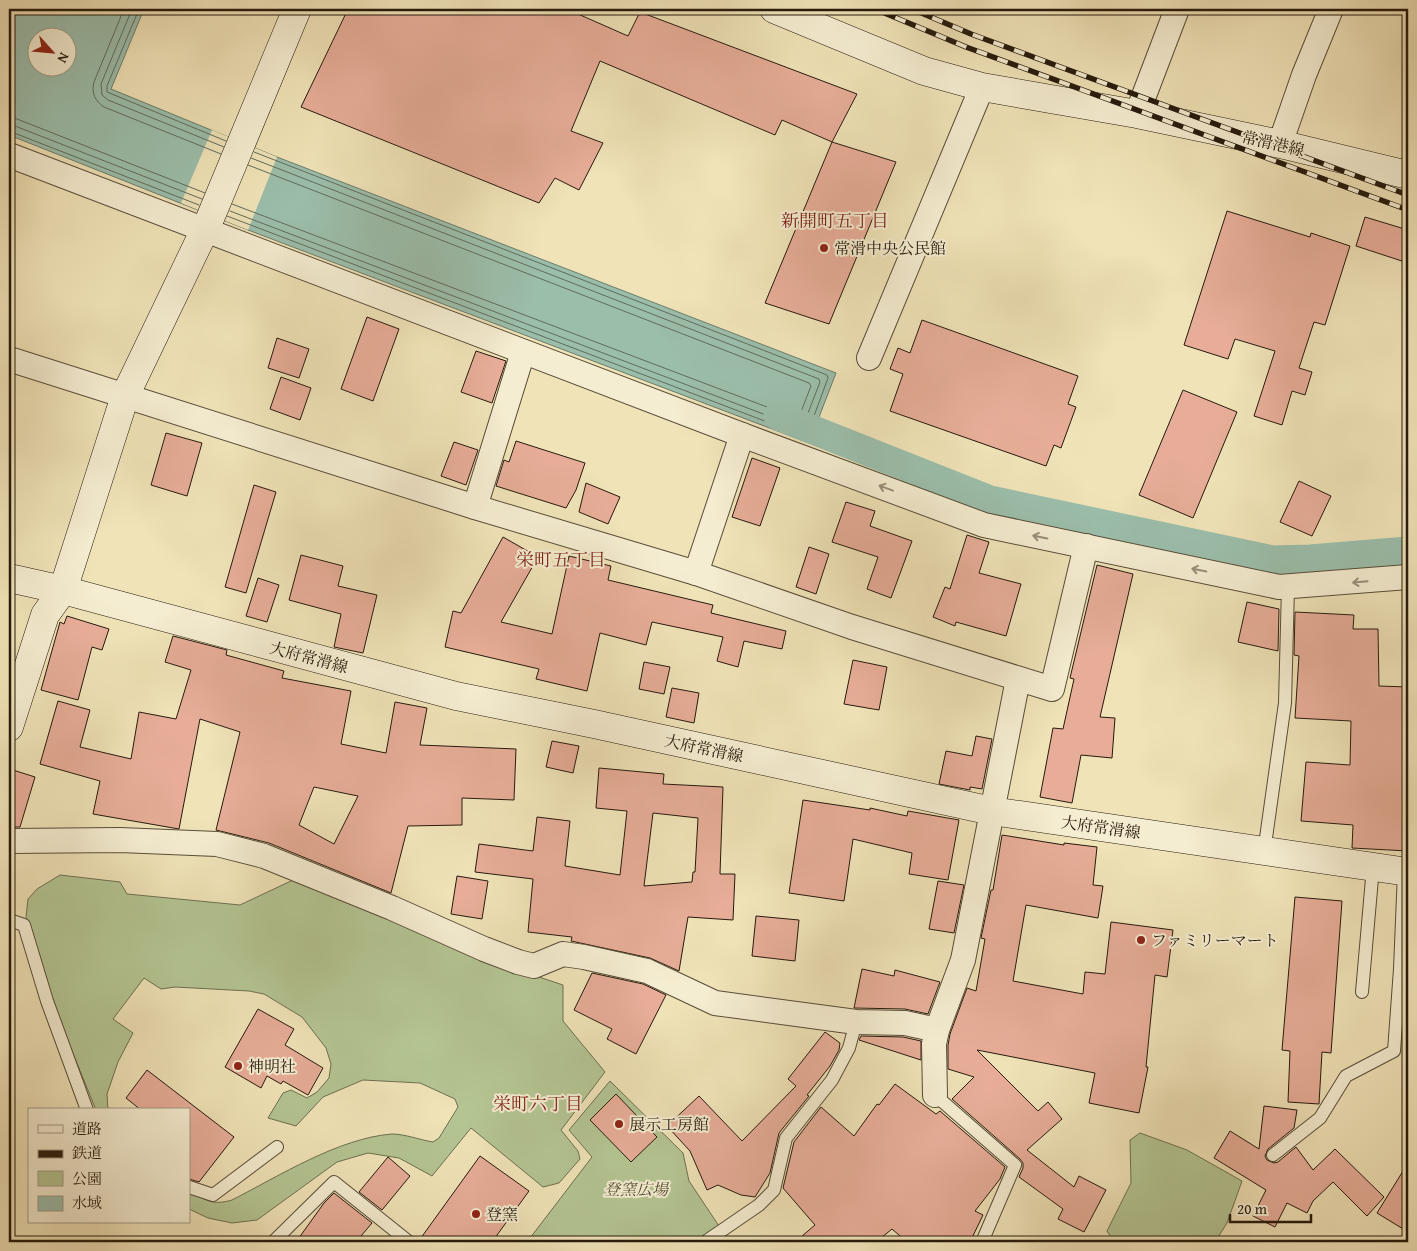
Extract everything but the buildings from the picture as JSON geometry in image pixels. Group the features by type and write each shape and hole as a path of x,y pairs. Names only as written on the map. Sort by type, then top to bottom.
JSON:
{"main road":[{"path":"9,727 45,615 62,590 125,396 207,225 298,9"},
{"name":"常滑港線","path":"774,9 924,71 982,87 1137,114 1280,144 1408,175"},
{"name":"大府常滑線","path":"9,578 62,590 456,696 594,724 992,811 1406,872"}],"street":[{"path":"1137,114 1177,9"},
{"path":"1280,144 1304,75 1331,9"},
{"path":"869,358 982,87"},
{"path":"9,155 207,225 523,352 984,525 1279,587 1408,577"},
{"path":"475,507 523,352"},
{"path":"9,359 475,507 696,572 852,628 1052,689 1086,546"},
{"path":"696,572 742,435"},
{"path":"935,1095 934,1044 937,1030 963,960 1018,679"},
{"path":"9,841 120,840 217,844 259,854 518,962 534,966 563,954 584,957 647,971 714,1003 856,1022 905,1023 937,1030"}],"lane":[{"path":"1264,852 1285,703 1288,587"},
{"path":"1362,992 1373,868"},
{"path":"1273,1155 1320,1118 1346,1076 1394,1051 1406,872"},
{"path":"9,920 24,925 47,1002 86,1108"},
{"path":"705,1242 759,1205 774,1190 786,1138 832,1080 849,1048 856,1022"},
{"path":"935,1095 1015,1165 982,1242"},
{"path":"190,1187 213,1194 277,1147"},
{"path":"273,1242 334,1182 409,1242"}],"green space":[{"path":"60,875 120,882 127,894 240,905 293,880 512,968 563,985 563,1021 605,1072 561,1130 578,1151 580,1159 559,1183 543,1187 471,1128 432,1176 399,1158 368,1153 337,1162 257,1220 232,1223 208,1218 190,1209 190,1190 209,1201 225,1202 232,1200 330,1150 372,1137 392,1134 433,1142 439,1138 458,1107 455,1099 420,1083 363,1080 323,1097 296,1126 268,1118 283,1093 291,1090 307,1098 317,1092 329,1078 331,1064 326,1048 302,1017 264,994 249,991 175,987 161,989 144,978 113,1019 133,1033 118,1062 107,1094 108,1108 95,1108 54,1007 26,917 28,899 37,889"},
{"name":"登窯広場","path":"610,1081 683,1153 689,1181 719,1226 695,1242 527,1242 592,1157 569,1130"},
{"path":"1140,1133 1187,1150 1242,1181 1227,1223 1215,1242 1170,1242 1166,1238 1111,1237 1107,1231 1131,1183 1130,1140"}],"water":[{"path":"9,9 144,9 111,89 277,157 836,373 809,443 248,230 9,135"}],"pier":[{"path":"212,130 277,157 248,230 181,203"}],"waterway":[{"path":"778,416 990,500 1273,560 1408,551"}],"railway":[{"path":"875,9 966,47 1408,210"},
{"path":"912,9 971,34 1408,195"}],"place":[{"name":"常滑中央公民館","path":"824,248"},
{"name":"ファミリーマート","path":"1141,940"},
{"name":"神明社","path":"238,1066"},
{"name":"展示工房館","path":"619,1124"},
{"name":"登窯","path":"476,1214"}],"district":[{"name":"新開町五丁目","path":"835,221"},
{"name":"栄町五丁目","path":"561,560"},
{"name":"栄町六丁目","path":"538,1104"}]}
